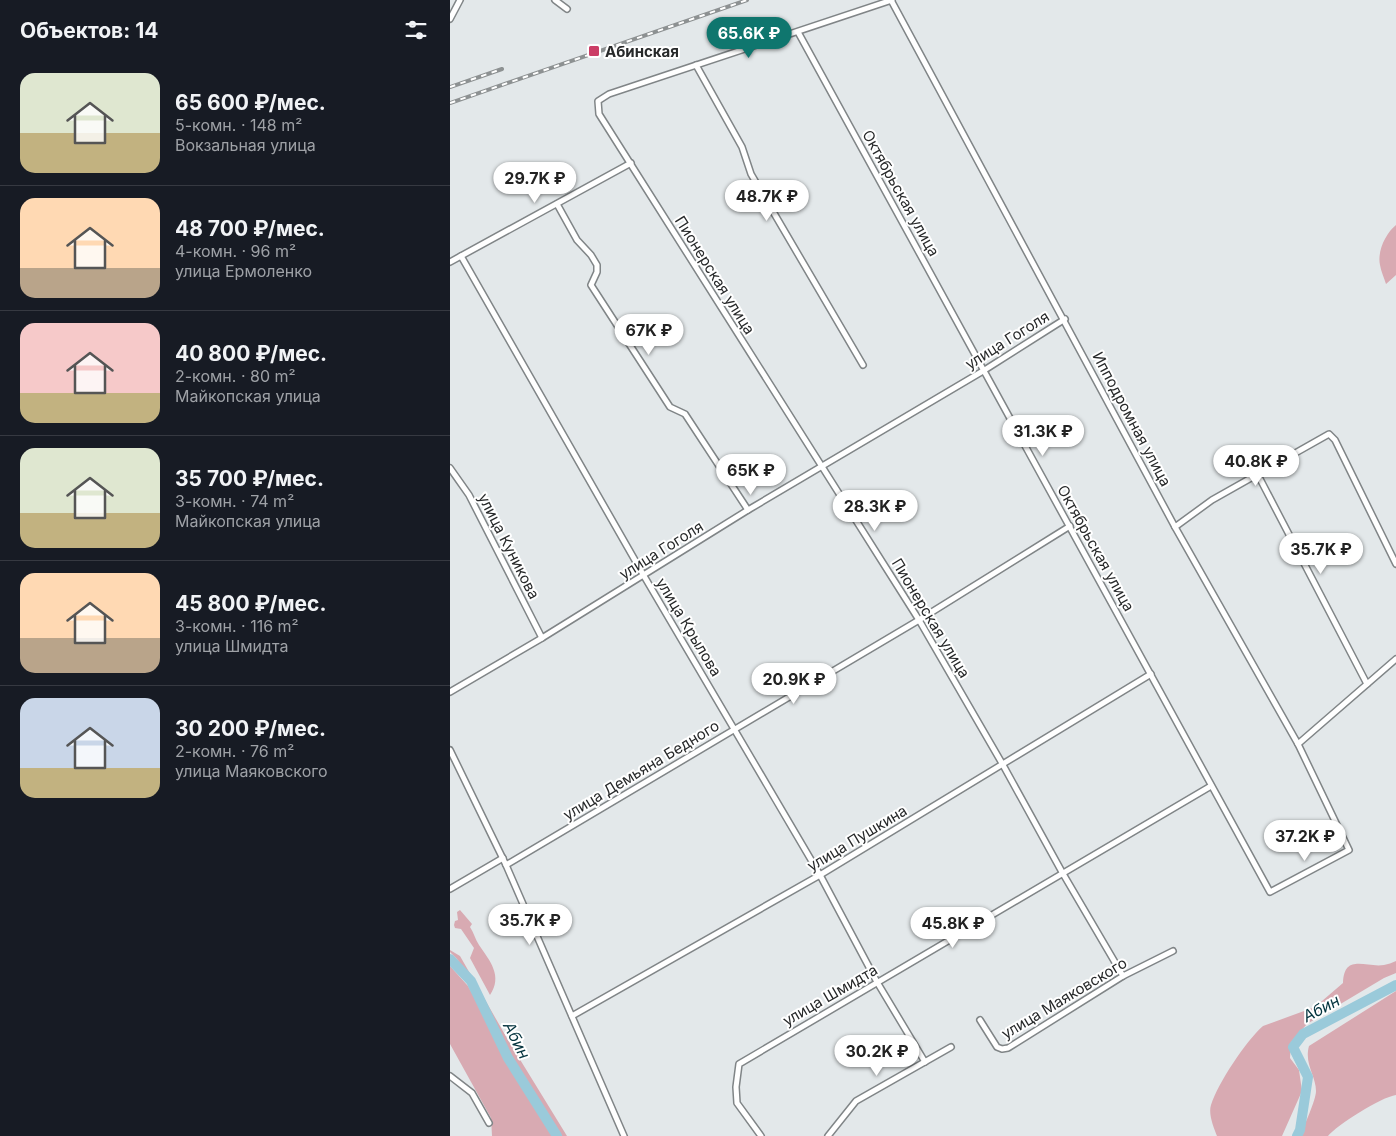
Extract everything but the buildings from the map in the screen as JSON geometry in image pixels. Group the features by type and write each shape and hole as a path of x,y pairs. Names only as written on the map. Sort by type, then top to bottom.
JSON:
{"street":[{"path":"450,19 460,0"},
{"path":"555,0 567,9"},
{"path":"863,365 751,174 742,147 696,65 892,0"},
{"name":"Ипподромная улица","path":"892,0 1175,527 1298,744 1349,850 1270,892"},
{"name":"Октябрьская улица","path":"798,32 1270,892"},
{"name":"Пионерская улица","path":"696,65 609,94 598,101 599,114 919,620 1062,872 1124,976"},
{"path":"450,262 630,163"},
{"path":"557,204 577,240 591,255 597,265 597,272 591,285 670,407 685,414 748,510"},
{"name":"улица Крылова","path":"461,256 644,576 820,875 878,982 925,1062"},
{"name":"улица Гоголя","path":"450,692 542,638 748,510 983,370 1064,319"},
{"path":"1175,527 1212,500 1329,434 1334,440 1396,564"},
{"name":"улица Куникова","path":"450,468 469,495 542,638"},
{"path":"1258,475 1367,684"},
{"name":"улица Демьяна Бедного","path":"506,865 919,620 1070,526"},
{"path":"1298,744 1396,658"},
{"name":"улица Пушкина","path":"572,1016 820,875 1151,674"},
{"path":"450,750 452,761 503,858 624,1136"},
{"name":"улица Шмидта","path":"761,1136 737,1104 736,1088 739,1064 1062,872 1211,786"},
{"path":"450,889 503,858"},
{"name":"улица Маяковского","path":"980,1020 997,1047 1002,1049 1008,1048 1124,976 1173,951"},
{"path":"828,1136 856,1101 951,1047"},
{"path":"450,1076 472,1093 490,1123"}],"shaded area":[{"path":"1396,225 1396,275 1386,284 1379,260 1381,248 1386,237"},
{"path":"460,910 472,924 470,927 494,969 494,988 490,995 470,958 474,948 461,929 455,928 455,921 458,920 457,912"},
{"path":"450,950 460,956 508,1040 567,1136 562,1136 536,1097 512,1058 477,988"},
{"path":"1396,961 1396,973 1384,978 1307,1024 1291,1042 1290,1058 1299,1070 1302,1091 1282,1136 1217,1136 1210,1113 1211,1105 1226,1074 1241,1052 1263,1026 1315,1007 1343,983 1347,968 1352,965 1384,965"},
{"path":"450,966 468,986 517,1076 553,1136 492,1136 491,1118 450,1044"},
{"path":"1396,991 1396,1095 1360,1112 1340,1125 1328,1136 1300,1136 1312,1107 1316,1091 1308,1059 1309,1046"}],"waterway":[{"name":"Абин","path":"450,959 471,981 508,1058 557,1136"},
{"name":"Абин","path":"1297,1136 1300,1130 1308,1077 1293,1047 1303,1034 1396,985"}],"railway":[{"path":"450,103 747,0"},
{"path":"450,87 502,69"}],"place":[{"name":"Абинская","path":"594,51"}]}
